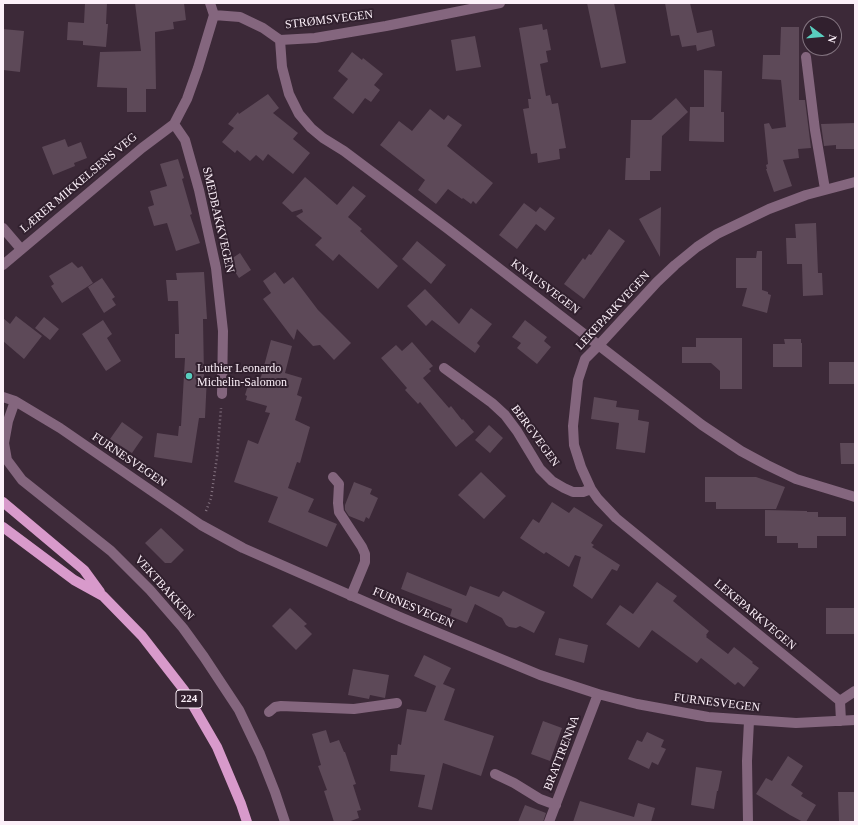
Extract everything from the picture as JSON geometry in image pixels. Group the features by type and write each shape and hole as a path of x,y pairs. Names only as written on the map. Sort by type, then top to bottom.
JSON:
{"main road":[{"name":"224","path":"3,502 84,570 103,596 142,636 184,690 216,747 241,804 246,822"},
{"name":"224","path":"3,527 74,580 103,596"}],"street":[{"path":"174,124 187,99 214,15 210,3"},
{"name":"STRØMSVEGEN","path":"214,15 240,17 263,28 280,40 315,38 386,26 500,3"},
{"name":"KNAUSVEGEN","path":"280,40 282,67 290,94 299,114 311,128 429,215 702,424 742,451 796,479 855,497"},
{"path":"806,57 816,136 825,189"},
{"name":"LÆRER MIKKELSENS VEG","path":"3,265 142,148 174,124"},
{"name":"SMEDBAKKVEGEN","path":"174,124 185,140 199,190 216,268 223,331 222,394"},
{"name":"LEKEPARKVEGEN","path":"840,701 616,518 598,499 580,467 574,445 574,418 578,380 585,358 599,345 657,282 697,247 723,231 769,209 825,189 855,182"},
{"path":"3,228 21,249"},
{"name":"BERGVEGEN","path":"444,368 492,403 504,415 517,431 540,469 552,481 573,492 583,492 591,489"},
{"name":"FURNESVEGEN","path":"3,397 15,401 60,428 201,525 243,548 351,596 540,675 598,694 673,712 749,721 796,723 855,720"},
{"name":"VEKTBAKKEN","path":"15,401 8,421 4,443 7,460 22,480 111,551 150,590 183,628 239,710 260,754 285,822"},
{"path":"334,477 339,484 339,512 362,546 365,554 365,562 351,596"},
{"path":"841,721 840,701 855,691"},
{"name":"BRATTRENNA","path":"549,822 598,694"},
{"path":"270,712 275,707 281,706 354,709 397,703"},
{"path":"748,822 749,790 747,761 749,721"},
{"path":"495,774 514,783 540,799 556,805"}],"path":[{"path":"201,525 211,498 217,457 222,394"}],"building":[{"path":"85,3 107,3 106,24 108,24 106,47 83,45 83,41 67,40 68,22 84,23"},
{"path":"135,3 184,3 186,20 173,22 174,29 155,32 156,89 146,89 146,112 127,112 127,88 97,87 100,52 141,51"},
{"path":"587,3 614,3 626,63 601,68"},
{"path":"665,3 690,3 697,33 712,30 715,46 697,51 696,45 682,47 679,35 671,36"},
{"path":"542,24 543,30 547,29 551,50 546,51 548,62 540,64 546,96 550,95 552,104 558,103 566,148 559,149 560,159 538,163 537,153 531,154 523,109 529,108 528,99 531,99 519,28"},
{"path":"781,27 799,27 799,100 805,100 811,148 798,149 799,158 783,160 792,186 774,192 766,169 766,165 768,164 764,124 769,123 772,129 786,127 781,80 762,79 763,55 780,55"},
{"path":"3,29 24,31 20,72 3,70"},
{"path":"475,36 481,67 456,71 451,40"},
{"path":"352,52 362,60 363,58 383,74 374,85 380,90 371,102 365,98 353,114 333,98 348,79 338,71"},
{"path":"704,70 722,71 721,112 724,112 724,142 689,141 690,107 704,107"},
{"path":"268,94 279,108 273,113 298,133 293,139 310,153 293,174 268,154 263,161 256,155 250,161 237,150 235,153 222,142 234,128 228,124 238,112 239,114"},
{"path":"676,98 688,112 662,136 661,171 650,171 650,180 625,180 626,158 630,158 631,120 651,120"},
{"path":"430,109 444,120 448,115 462,125 447,146 493,183 476,204 473,201 471,204 448,189 436,204 418,190 425,180 380,145 399,121 412,131"},
{"path":"855,123 855,149 836,149 836,145 824,146 821,124"},
{"path":"65,139 68,147 81,142 87,158 74,163 75,166 53,175 42,147"},
{"path":"178,159 192,214 190,215 200,243 176,251 167,223 154,226 148,207 154,205 150,191 167,186 160,164"},
{"path":"305,177 337,205 353,186 366,196 348,217 362,229 360,231 398,266 378,289 339,254 333,261 315,245 322,238 296,216 303,212 302,209 292,212 282,203"},
{"path":"524,203 536,212 540,207 555,218 545,231 536,224 517,249 499,235"},
{"path":"661,207 660,257 639,219"},
{"path":"816,223 818,273 822,273 823,295 803,296 802,264 787,264 786,238 796,238 795,224"},
{"path":"609,229 625,241 584,299 564,284 583,258 585,260 589,254 591,255"},
{"path":"417,241 446,265 431,284 402,259"},
{"path":"757,251 762,251 762,290 771,295 767,313 742,306 747,288 736,288 736,258 756,258"},
{"path":"240,253 251,270 239,278 228,261"},
{"path":"72,262 78,268 82,266 93,283 62,303 51,286 54,284 49,276"},
{"path":"204,272 207,319 203,319 204,376 207,376 205,418 199,418 192,463 154,457 157,433 178,436 179,426 181,426 185,358 175,358 175,334 179,334 178,301 168,301 166,280 177,280 176,273"},
{"path":"275,272 284,284 293,277 318,310 351,343 334,360 320,345 313,346 297,329 294,340 263,299 271,293 263,281"},
{"path":"102,278 115,297 112,299 116,305 104,313 88,287"},
{"path":"425,289 459,324 471,308 492,324 477,343 480,346 475,353 432,320 426,326 407,306"},
{"path":"16,316 42,336 24,359 3,341 3,318 10,324"},
{"path":"44,317 59,329 50,340 35,328"},
{"path":"103,320 112,334 107,338 121,361 106,371 82,334"},
{"path":"525,320 547,337 544,341 551,347 537,364 517,348 521,343 512,337"},
{"path":"696,338 742,338 742,389 720,389 720,371 711,363 682,363 682,347 696,347"},
{"path":"784,339 801,339 802,367 773,367 773,344 785,344"},
{"path":"271,340 292,346 285,373 302,378 297,395 302,397 295,420 310,427 300,463 297,462 288,488 314,499 308,512 337,524 327,547 268,522 278,497 234,482 248,440 258,444 270,413 265,412 267,406 246,400 247,396 245,395 250,379 258,381 259,376 261,377"},
{"path":"412,342 433,366 429,369 431,371 423,378 449,408 451,406 474,432 456,447 420,402 418,404 405,390 407,388 381,358 396,345 402,351"},
{"path":"829,362 855,362 855,384 829,384"},
{"path":"594,397 617,401 616,407 639,410 638,420 649,422 645,453 616,449 619,423 591,419"},
{"path":"122,422 143,437 132,453 110,439"},
{"path":"489,425 503,438 490,453 475,440"},
{"path":"840,443 855,443 855,464 841,464"},
{"path":"481,472 506,496 484,519 458,495"},
{"path":"705,477 756,477 785,487 776,509 716,509 716,502 705,502"},
{"path":"354,482 372,489 370,494 378,498 369,519 366,517 364,522 349,516 345,510 345,505"},
{"path":"552,502 569,513 574,507 603,525 591,543 594,545 592,547 620,565 617,571 612,569 592,599 573,586 581,557 575,555 569,567 546,552 544,554 520,538 533,519 539,523"},
{"path":"765,510 807,511 818,512 818,517 846,517 846,536 817,536 817,548 798,548 798,543 777,543 777,536 765,536"},
{"path":"161,528 184,550 171,563 165,563 145,543"},
{"path":"407,572 466,596 470,586 499,597 503,591 545,612 534,633 520,626 516,628 509,627 502,618 475,604 467,623 450,616 452,609 401,589"},
{"path":"657,582 677,596 673,601 709,631 706,637 728,654 734,647 759,668 744,687 738,682 735,685 701,658 697,663 652,630 639,648 606,624 620,605 633,614"},
{"path":"290,608 307,624 304,626 312,634 296,650 272,626"},
{"path":"826,608 855,608 855,634 826,634"},
{"path":"559,638 588,645 584,663 555,655"},
{"path":"424,655 451,668 443,684 455,689 444,720 494,736 481,776 443,763 432,810 418,807 425,775 390,771 391,755 397,755 398,744 401,745 407,709 426,712 436,686 414,676"},
{"path":"353,669 389,675 385,698 370,695 369,699 348,695"},
{"path":"543,721 562,728 550,761 531,754"},
{"path":"326,730 330,743 339,740 345,752 356,784 353,785 361,810 357,811 359,818 348,822 334,822 324,791 327,790 318,766 321,765 312,734"},
{"path":"647,732 664,740 661,747 666,749 658,765 652,762 649,769 628,759 637,740 642,742"},
{"path":"788,756 803,766 791,785 803,793 801,796 816,805 806,822 803,822 790,815 756,794 766,778 772,781"},
{"path":"696,767 722,771 714,809 691,805"},
{"path":"838,792 855,792 855,822 839,822"},
{"path":"580,801 634,817 638,803 655,808 651,822 573,822"},
{"path":"525,805 546,813 543,822 518,822"}],"place":[{"name":"Luthier Leonardo Michelin-Salomon","path":"189,376"}]}
